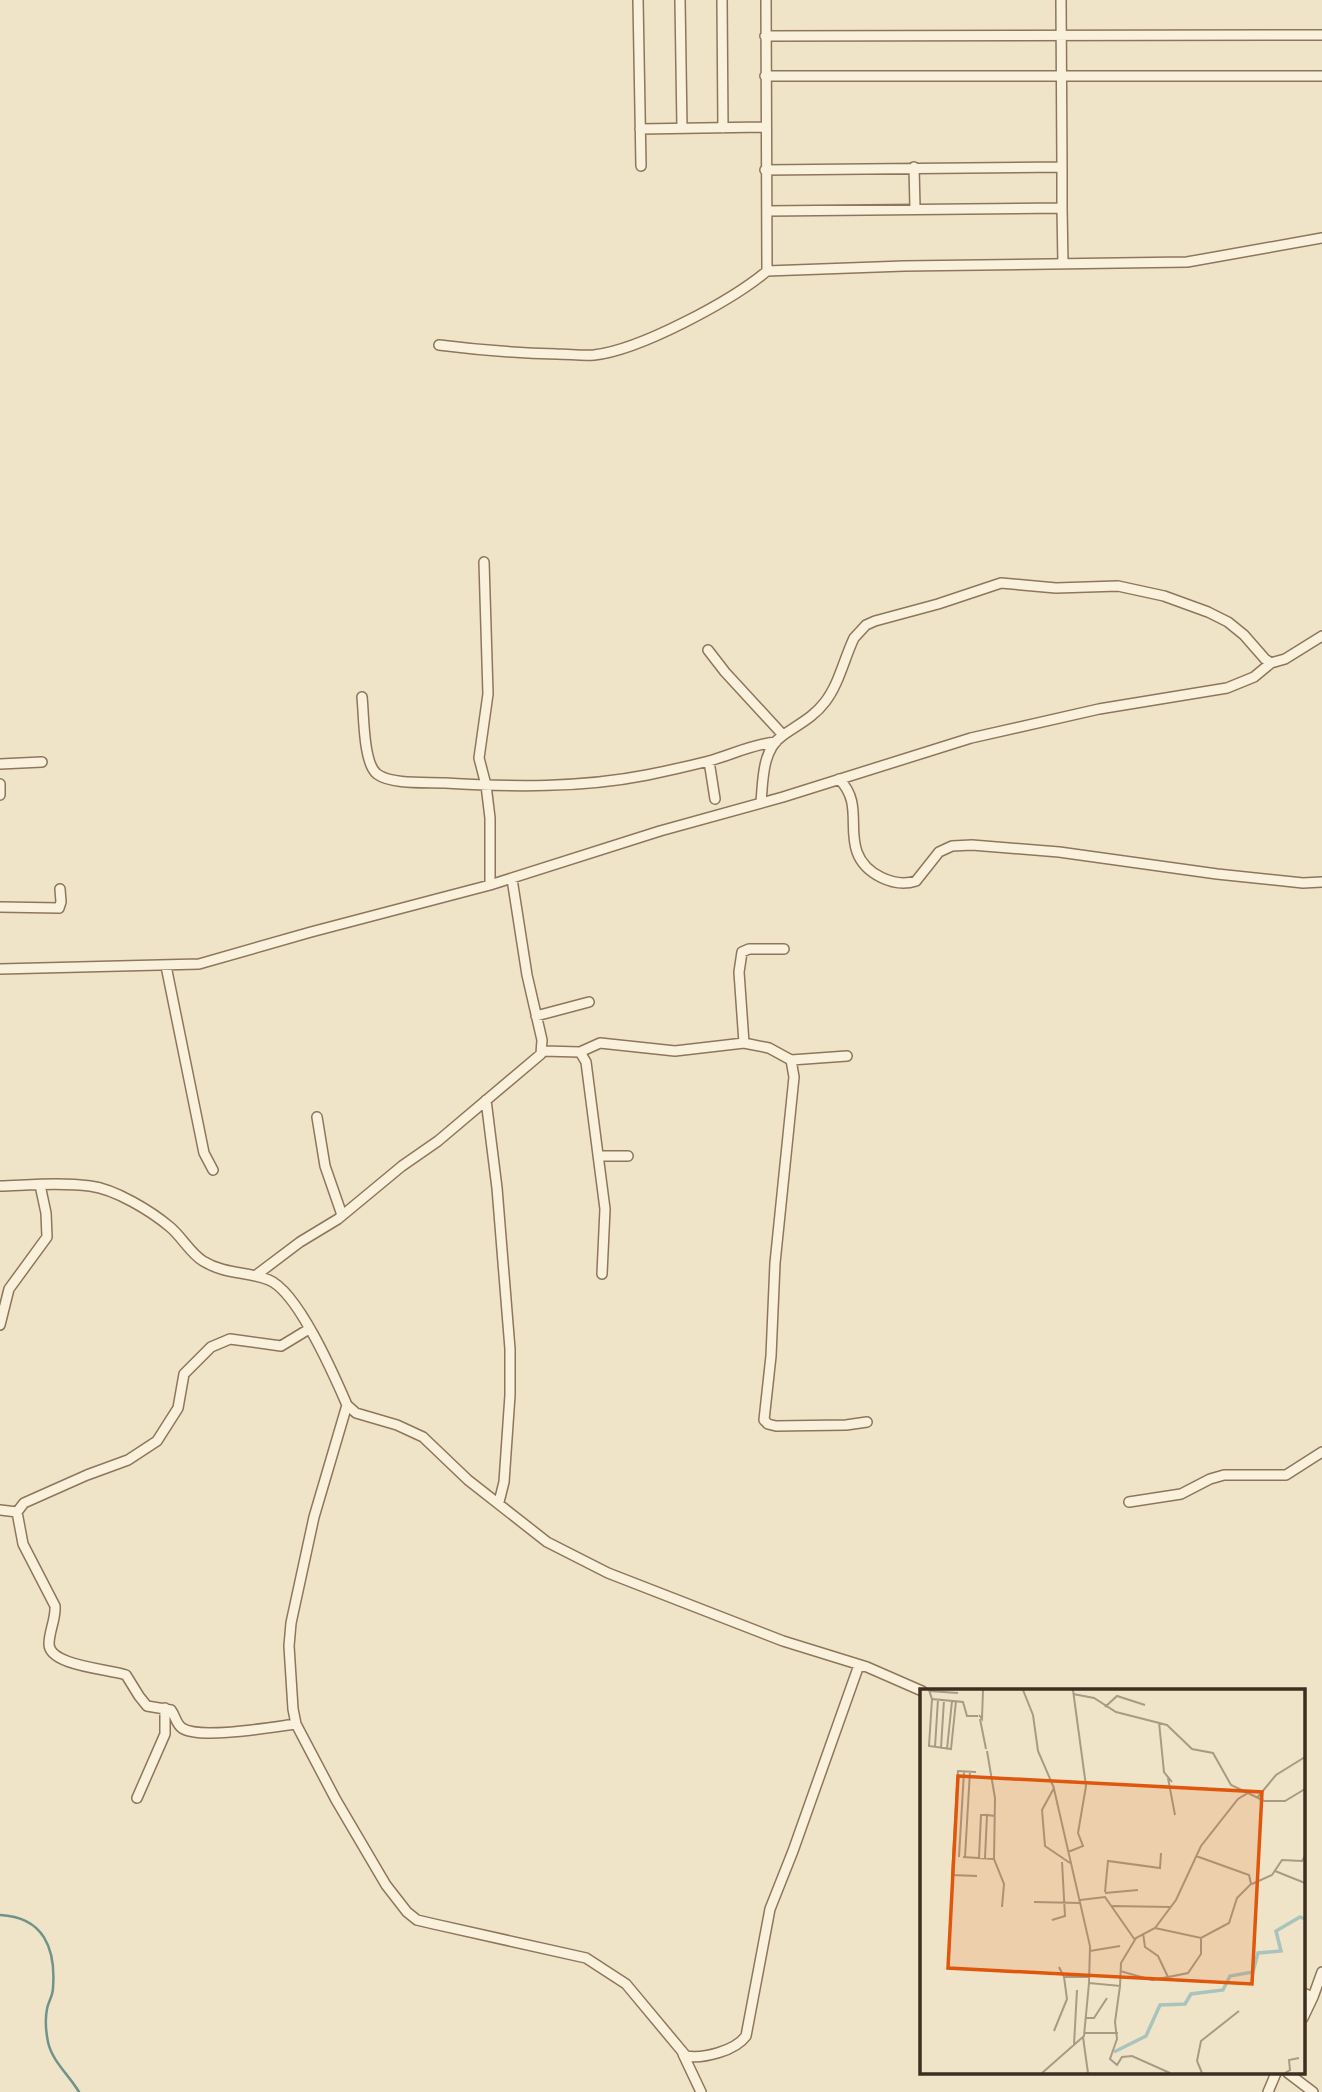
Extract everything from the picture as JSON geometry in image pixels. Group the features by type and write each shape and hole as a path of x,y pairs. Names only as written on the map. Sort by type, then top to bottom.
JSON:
{"street":[{"path":"638,0 641,166"},
{"path":"680,0 682,128"},
{"path":"722,0 723,128"},
{"path":"766,0 767,271"},
{"path":"1061,0 1063,264"},
{"path":"765,36 1322,35"},
{"path":"765,76 1322,76"},
{"path":"640,129 765,127"},
{"path":"914,167 915,208"},
{"path":"765,170 1062,167"},
{"path":"767,211 1062,208"},
{"path":"439,345 544,354 594,355 615,350 688,320 732,296 767,271 1187,262 1322,238"},
{"path":"484,562 488,694 479,758 490,818 491,885"},
{"path":"362,696 366,747 371,766 377,774 398,781 568,785 644,775 709,761 779,739 807,720 824,703 832,692 854,638 866,625 1001,583 1056,588 1118,586 1164,596 1228,622 1271,663"},
{"path":"0,969 199,964 324,928 491,885 647,835 971,738 1099,709 1227,688 1254,677 1271,663 1285,659 1322,636"},
{"path":"708,650 779,739"},
{"path":"761,802 766,760 779,739"},
{"path":"709,761 715,799"},
{"path":"0,764 43,762"},
{"path":"839,779 848,792 854,810 857,853 871,870 895,882 916,881 939,852 952,846 972,845 1059,852 1217,874 1303,883 1322,882"},
{"path":"0,784 0,795"},
{"path":"512,878 527,975 543,1051"},
{"path":"0,907 59,908 60,890"},
{"path":"744,1043 739,972 742,952 749,949 784,949"},
{"path":"166,966 204,1153 213,1170"},
{"path":"536,1016 589,1002"},
{"path":"543,1051 580,1052 592,1045 605,1043 675,1051 744,1043 769,1048 791,1060 847,1056"},
{"path":"255,1276 342,1215 402,1166 438,1141 543,1051"},
{"path":"580,1052 586,1062 605,1209 601,1274"},
{"path":"791,1060 794,1077 775,1263 771,1356 763,1417 771,1425 846,1425 867,1422"},
{"path":"486,1100 497,1188 510,1349 510,1395 499,1502"},
{"path":"317,1117 325,1166 342,1215"},
{"path":"598,1156 628,1156"},
{"path":"0,1325 9,1289 47,1237 46,1213 40,1185"},
{"path":"0,1186 92,1186 111,1192 153,1215 170,1228 200,1259 230,1273 270,1280 286,1292 309,1329 347,1405 356,1413 397,1424 423,1437 468,1480 547,1542 608,1573 783,1641 859,1665 920,1690"},
{"path":"296,1724 198,1733 181,1727 173,1713 165,1708 147,1706 126,1675 68,1662 52,1653 48,1645 55,1606 23,1544 17,1513 24,1503 128,1460 157,1441 178,1408 184,1374 211,1347 230,1339 281,1346 309,1329"},
{"path":"347,1405 314,1517 291,1623 291,1671 296,1724 361,1843 386,1885 407,1912 417,1920 586,1958 626,1984 648,2007 683,2054 701,2092"},
{"path":"1129,1502 1181,1494 1224,1475 1286,1475 1322,1452"},
{"path":"0,1510 17,1513"},
{"path":"683,2054 691,2057 704,2055 735,2046 746,2036 770,1909 859,1665"},
{"path":"137,1798 165,1734 165,1708"},
{"path":"1304,2016 1322,1972"},
{"path":"1304,1993 1313,1997"},
{"path":"1268,2092 1276,2074"},
{"path":"1289,2074 1313,2092"}],"waterway":[{"path":"0,1915 27,1922 37,1929 49,1948 53,1991 46,2017 48,2042 57,2062 79,2092"}]}
